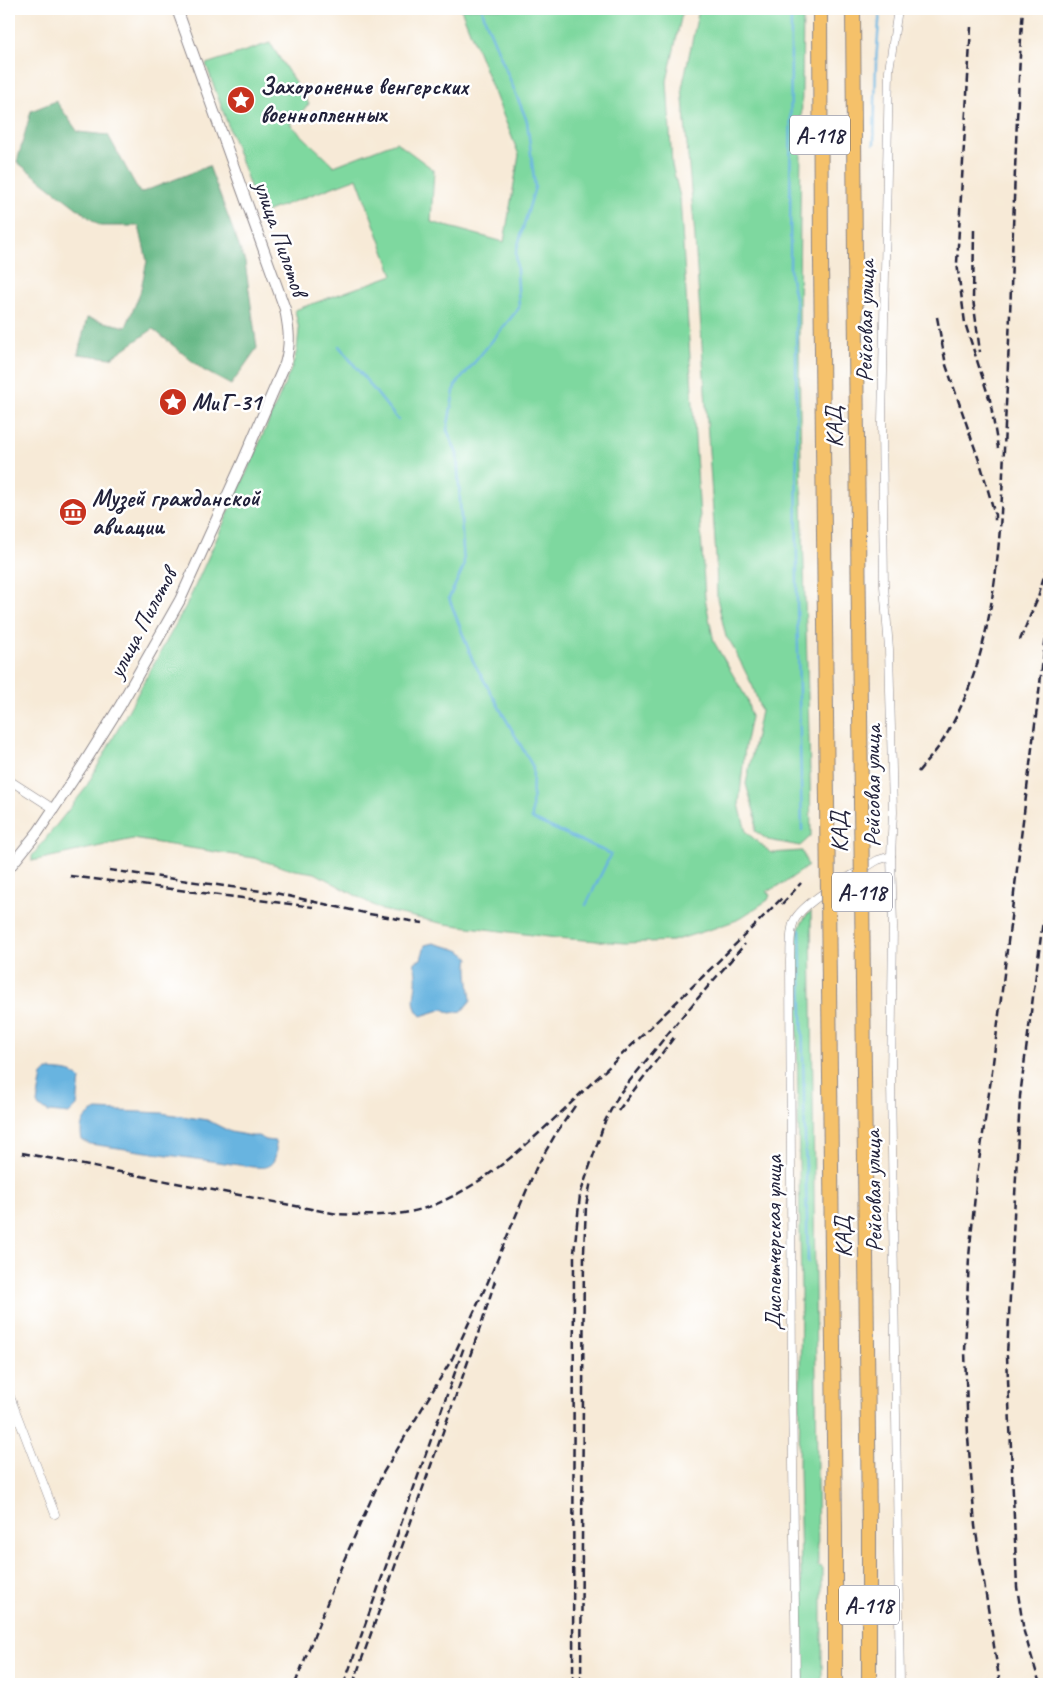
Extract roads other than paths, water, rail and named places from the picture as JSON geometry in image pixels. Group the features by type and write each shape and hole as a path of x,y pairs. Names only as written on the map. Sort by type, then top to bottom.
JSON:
{"highway":[{"name":"КАД","path":"820,9 835,1684"},
{"name":"КАД","path":"853,9 869,1526 868,1684"}],"street":[{"name":"улица Пилотов","path":"9,868 27,847 54,809 120,706 180,600 243,461 285,364 289,349 290,331 286,310 177,9"},
{"name":"Рейсовая улица","path":"898,9 889,70 882,423 884,586 889,649 893,812 891,856 893,924 891,1121 900,1684"},
{"path":"9,780 54,809"},
{"name":"Диспетчерская улица","path":"796,1684 792,1388 791,930 794,920 805,906 878,860 891,856"},
{"path":"9,1394 55,1514"}],"water":[{"path":"433,943 458,950 469,958 468,973 471,1000 462,1011 450,1013 443,1009 421,1016 417,1011 414,1001 415,962 421,959 425,945"},
{"path":"47,1070 69,1072 80,1079 77,1106 69,1114 49,1112 39,1107 37,1103 42,1075"},
{"path":"97,1110 162,1113 207,1120 231,1132 275,1141 275,1156 272,1163 266,1167 253,1167 90,1144 82,1140 82,1125 88,1115"}],"waterway":[{"path":"482,9 527,121 535,187 516,252 519,308 455,386 447,430 457,454 464,566 449,598 473,661 533,767 532,819 611,854 586,905"},
{"path":"791,9 790,269 796,303 797,604 802,830"},
{"path":"874,144 876,62 880,9"},
{"path":"339,346 398,420"},
{"path":"800,930 808,1262"}],"railway":[{"path":"918,772 940,745 961,707 976,666 987,624 995,580 1002,492 1023,9"},
{"path":"971,27 957,263 965,323 990,401"},
{"path":"974,230 973,299 980,352"},
{"path":"937,317 946,365 982,469 995,521"},
{"path":"989,394 998,448"},
{"path":"1020,640 1038,597 1049,559"},
{"path":"1000,1684 975,1526 968,1437 965,1351 969,1257 977,1175 991,1079 1049,611"},
{"path":"109,870 275,893 369,914 423,923"},
{"path":"1040,1684 1024,1632 1017,1587 1007,1356 1020,1096 1049,875"},
{"path":"70,876 313,907"},
{"path":"782,904 801,883"},
{"path":"22,1153 337,1214 398,1214 434,1205 479,1181 520,1150 667,1012 784,896"},
{"path":"573,1684 574,1253 580,1195 605,1121 620,1093 679,1020 745,944"},
{"path":"618,1111 675,1036"},
{"path":"295,1684 344,1560 383,1473 452,1359 487,1284 536,1168 555,1135 577,1103"},
{"path":"581,1684 584,1252 586,1206 591,1181"},
{"path":"353,1684 495,1281"},
{"path":"344,1684 464,1347"}],"place":[{"name":"Захоронение венгерских военнопленных","path":"241,100"},
{"name":"МиГ-31","path":"173,402"},
{"name":"Музей гражданской авиации","path":"73,512"}]}
